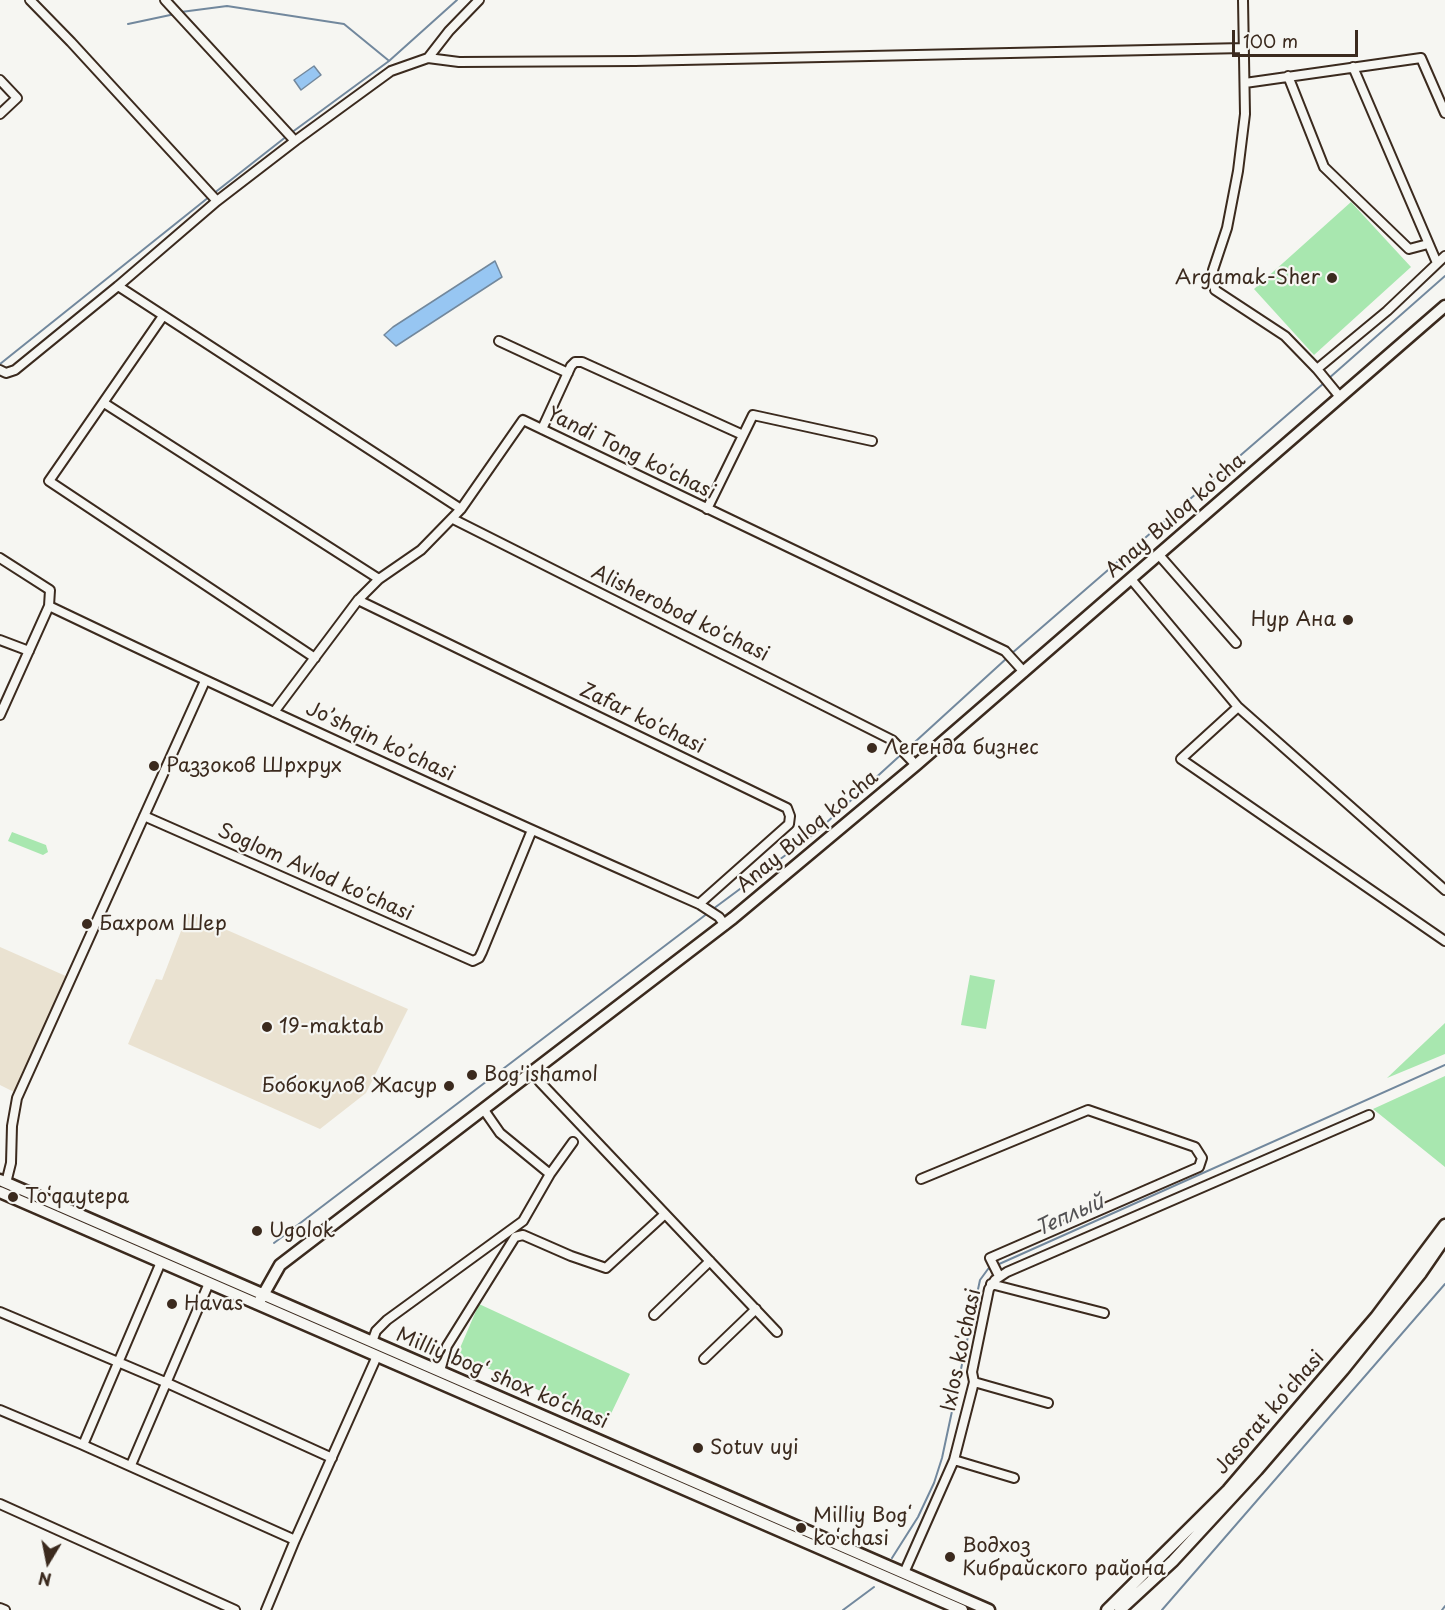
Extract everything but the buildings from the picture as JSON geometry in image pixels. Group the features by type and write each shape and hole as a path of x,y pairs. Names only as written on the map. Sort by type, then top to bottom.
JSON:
{"main road":[{"name":"Anay Buloq ko'cha","path":"260,1299 280,1264 533,1072 722,921 1131,579 1445,306"},
{"name":"Milliy bog‘ shox ko‘chasi","path":"2,1185 209,1283 260,1299 372,1342 989,1610"},
{"name":"Milliy bog‘ shox ko‘chasi","path":"2,1185 260,1299 377,1356 962,1610"},
{"name":"Jasorat koʻchasi","path":"1107,1610 1156,1564 1228,1490 1368,1326 1445,1225"},
{"name":"Jasorat koʻchasi","path":"1120,1610 1173,1561 1250,1478 1343,1370 1421,1273 1445,1238"},
{"path":"541,1428 545,1417"}],"street":[{"path":"30,0 213,197"},
{"path":"165,0 295,141"},
{"path":"428,58 449,31 479,0"},
{"path":"1243,0 1245,114 1238,171 1227,228 1213,270 1215,290 1285,336 1317,369 1340,398"},
{"path":"3,371 15,370 118,286 213,197 392,71 428,58 459,62 635,62 1244,48"},
{"path":"1245,83 1421,58 1445,113"},
{"path":"1353,67 1437,263"},
{"path":"1288,76 1324,167 1408,249 1428,244"},
{"path":"0,80 16,98 0,114"},
{"path":"1317,369 1387,311 1445,256"},
{"path":"118,286 461,509"},
{"path":"163,316 49,481 315,658"},
{"path":"499,341 568,373"},
{"path":"542,429 568,373 575,362 582,362 743,435"},
{"path":"104,403 379,579"},
{"path":"707,509 753,415 872,441"},
{"name":"Yandi Tong ko'chasi","path":"274,712 358,600 379,579 421,550 453,519 523,420 1008,653 1021,669"},
{"name":"Alisherobod ko'chasi","path":"453,519 892,740 913,762"},
{"path":"1159,555 1236,644"},
{"path":"0,558 50,590 49,606 0,715"},
{"path":"1131,579 1238,707 1445,890"},
{"name":"Zafar ko'chasi","path":"358,600 787,808 790,816 789,824 699,904"},
{"name":"Joʼshqin koʼchasi","path":"49,606 205,681 699,904 722,921"},
{"path":"0,640 29,651"},
{"path":"2,1185 11,1163 12,1126 17,1098 205,681"},
{"path":"1238,707 1181,759 1445,940"},
{"name":"Soglom Avlod ko'chasi","path":"144,816 473,961 479,958 482,952 532,830"},
{"path":"533,1072 777,1332"},
{"path":"484,1110 500,1133 550,1174"},
{"path":"921,1179 1088,1110 1195,1147 1202,1158 1199,1167 990,1258 999,1276"},
{"name":"Ixlos ko'chasi","path":"904,1573 954,1460 974,1382 972,1372 991,1284 999,1276 1369,1114"},
{"path":"372,1342 376,1331 387,1320 523,1221 550,1174 573,1142"},
{"path":"440,1371 447,1346 515,1237 523,1235 606,1268 665,1214"},
{"path":"654,1315 710,1261"},
{"path":"84,1445 161,1262"},
{"path":"131,1465 209,1283"},
{"path":"991,1284 1104,1313"},
{"path":"704,1359 756,1310"},
{"path":"0,1312 165,1382 332,1458"},
{"path":"266,1610 377,1356"},
{"path":"974,1382 1048,1403"},
{"path":"0,1410 131,1465 295,1540"},
{"path":"954,1460 1014,1478"},
{"path":"0,1504 236,1610"},
{"path":"0,1608 5,1610"}],"shaded area":[{"name":"19-maktab","path":"188,913 408,1009 366,1093 320,1129 128,1044 156,979 162,980"},
{"path":"0,947 68,977 14,1092 0,1085"}],"green space":[{"name":"Argamak-Sher","path":"1351,202 1411,267 1314,355 1254,289"},
{"path":"12,832 46,845 48,852 43,855 8,841"},
{"path":"970,975 995,980 986,1029 961,1025"},
{"path":"1445,1023 1445,1054 1387,1078"},
{"path":"1445,1076 1445,1167 1373,1109"},
{"path":"479,1304 630,1374 608,1420 457,1355"}],"water":[{"path":"314,66 321,75 301,90 294,80"},
{"path":"495,261 502,277 396,346 384,335 393,327"}],"waterway":[{"path":"291,133 389,61 457,0"},
{"path":"181,12 227,6 344,24 388,60"},
{"path":"128,24 175,14"},
{"path":"213,194 287,136"},
{"path":"0,364 209,197"},
{"path":"1328,379 1445,276"},
{"path":"1011,654 1324,383"},
{"path":"713,909 814,834 1007,658"},
{"path":"274,1243 708,913"},
{"name":"Теплый","path":"892,1558 918,1517 934,1483 942,1458 980,1280 988,1269 1445,1065"},
{"path":"1162,1610 1445,1284"},
{"name":"Теплый","path":"843,1610 874,1587"},
{"path":"1442,1610 1445,1606"}],"place":[{"name":"Argamak-Sher","path":"1332,278"},
{"name":"Нур Ана","path":"1348,620"},
{"name":"Легенда бизнес","path":"872,748"},
{"name":"Раззоков Шрхрух","path":"154,766"},
{"name":"Бахром Шер","path":"87,924"},
{"name":"19-maktab","path":"267,1027"},
{"name":"Bog'ishamol","path":"472,1075"},
{"name":"Бобокулов Жасур","path":"449,1086"},
{"name":"Toʻqaytepa","path":"13,1197"},
{"name":"Ugolok","path":"257,1231"},
{"name":"Havas","path":"172,1304"},
{"name":"Sotuv uyi","path":"698,1448"},
{"name":"Milliy Bogʻ koʻchasi","path":"801,1528"},
{"name":"Водхоз Кибрайского района","path":"950,1557"}]}
